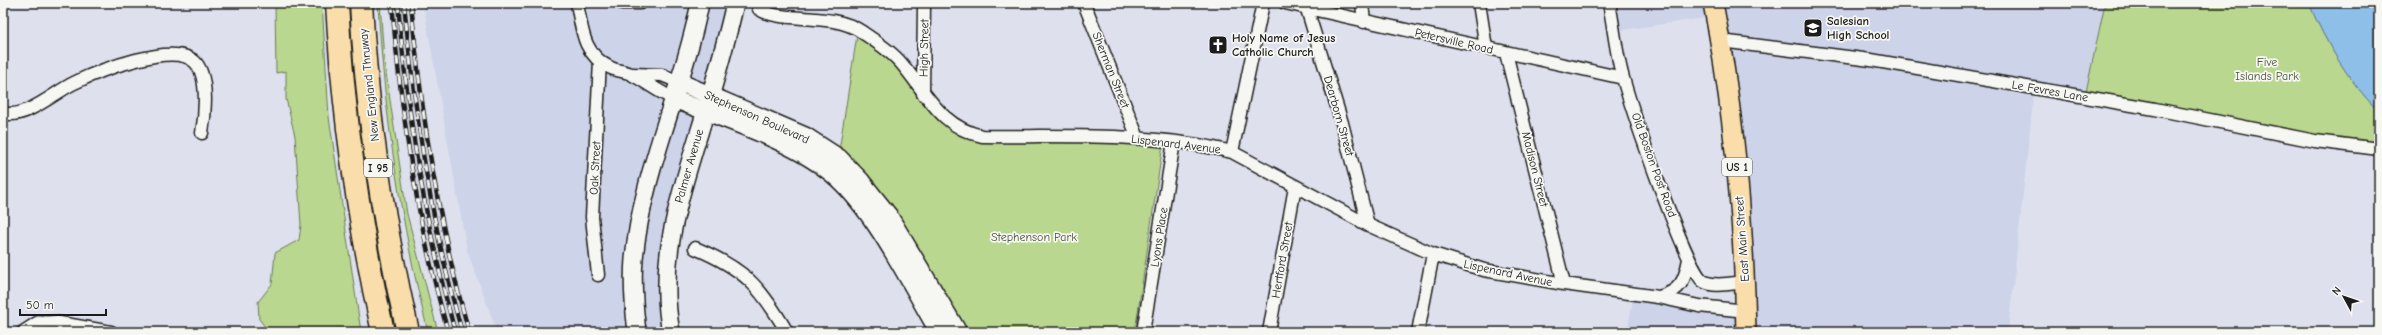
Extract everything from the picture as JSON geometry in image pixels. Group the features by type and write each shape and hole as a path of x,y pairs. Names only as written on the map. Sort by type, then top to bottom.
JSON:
{"highway":[{"name":"New England Thruway","path":"337,3 344,94 354,170 367,254 383,332"},
{"name":"New England Thruway","path":"361,3 379,177 408,332"}],"main road":[{"name":"East Main Street","path":"1713,3 1720,41 1736,163 1745,282 1746,332"}],"street":[{"name":"Stephenson Boulevard","path":"577,3 586,46 600,61 611,68 631,74 662,75 679,82 708,104 793,149 837,178 863,206 939,332"},
{"path":"622,3 640,3"},
{"path":"636,332 634,260 640,216 679,82 700,3"},
{"name":"Palmer Avenue","path":"671,332 667,282 670,243 677,206 708,104 735,3"},
{"name":"High Street","path":"923,94 924,3"},
{"name":"Sherman Street","path":"1084,3 1138,138"},
{"path":"1232,152 1263,3"},
{"name":"Petersville Road","path":"1285,3 1364,22 1623,78"},
{"path":"1362,3 1364,22"},
{"path":"1480,3 1486,48"},
{"name":"Old Boston Post Road","path":"1610,3 1623,78 1671,215 1689,259 1702,280 1709,284 1745,282"},
{"name":"Lispenard Avenue","path":"758,6 770,14 819,18 860,31 900,62 923,94 948,121 968,133 982,136 1138,138 1174,142 1232,152 1368,225 1433,254 1484,270 1564,284 1658,297 1699,306 1746,311"},
{"name":"Dearborn Street","path":"1307,9 1342,123 1368,225"},
{"name":"Le Fevres Lane","path":"1720,41 1871,60 2155,109 2315,141 2379,149"},
{"name":"Madison Street","path":"1506,53 1564,284"},
{"path":"3,113 16,114 39,104 74,83 122,64 166,54 177,54 188,57 196,63 202,78 206,110 202,133"},
{"name":"Oak Street","path":"598,275 592,217 600,61"},
{"name":"Stephenson Boulevard","path":"631,74 659,92 674,99 708,104 805,136 839,158 861,181 889,216 958,332"},
{"name":"Lyons Place","path":"1143,332 1174,142"},
{"name":"Hertford Street","path":"1269,332 1295,187"},
{"path":"695,248 722,259 759,288 787,332"},
{"path":"1418,332 1433,254"},
{"path":"1658,297 1670,294 1682,284 1686,275 1689,259"},
{"path":"23,332 37,323 54,322 78,329 111,332"}],"shaded area":[{"path":"423,3 737,3 676,223 673,332 497,332 467,250"},
{"path":"1612,3 2105,3 2084,101 2034,92 2008,332 1627,332 1633,299 1742,314 1718,16 1616,31"}],"green space":[{"path":"275,3 322,3 329,117 361,332 269,332 259,319 258,302 272,284 275,253 299,240 301,225 295,136 286,99 286,71 276,73"},
{"path":"378,3 380,3 384,60 407,214 438,332 428,332 418,291 402,210 389,127"},
{"name":"Five Islands Park","path":"2105,3 2309,3 2330,47 2357,87 2379,112 2379,154 2340,151 2084,101"},
{"name":"Stephenson Park","path":"857,35 898,66 940,119 956,133 977,141 1163,144 1135,332 964,332 839,151"},
{"path":"44,328 52,328 59,332 30,332"}],"water":[{"path":"2309,3 2379,3 2379,112 2357,87 2330,47"}],"railway":[{"path":"392,3 400,86 412,169 427,251 448,332"},
{"path":"398,3 406,86 426,210 444,291 455,332"},
{"path":"404,3 413,86 433,210 441,251 462,332"},
{"path":"411,3 420,86 432,169 448,251 469,332"}],"place":[{"name":"Salesian High School","path":"1813,28"},
{"name":"Holy Name of Jesus Catholic Church","path":"1218,45"}]}
